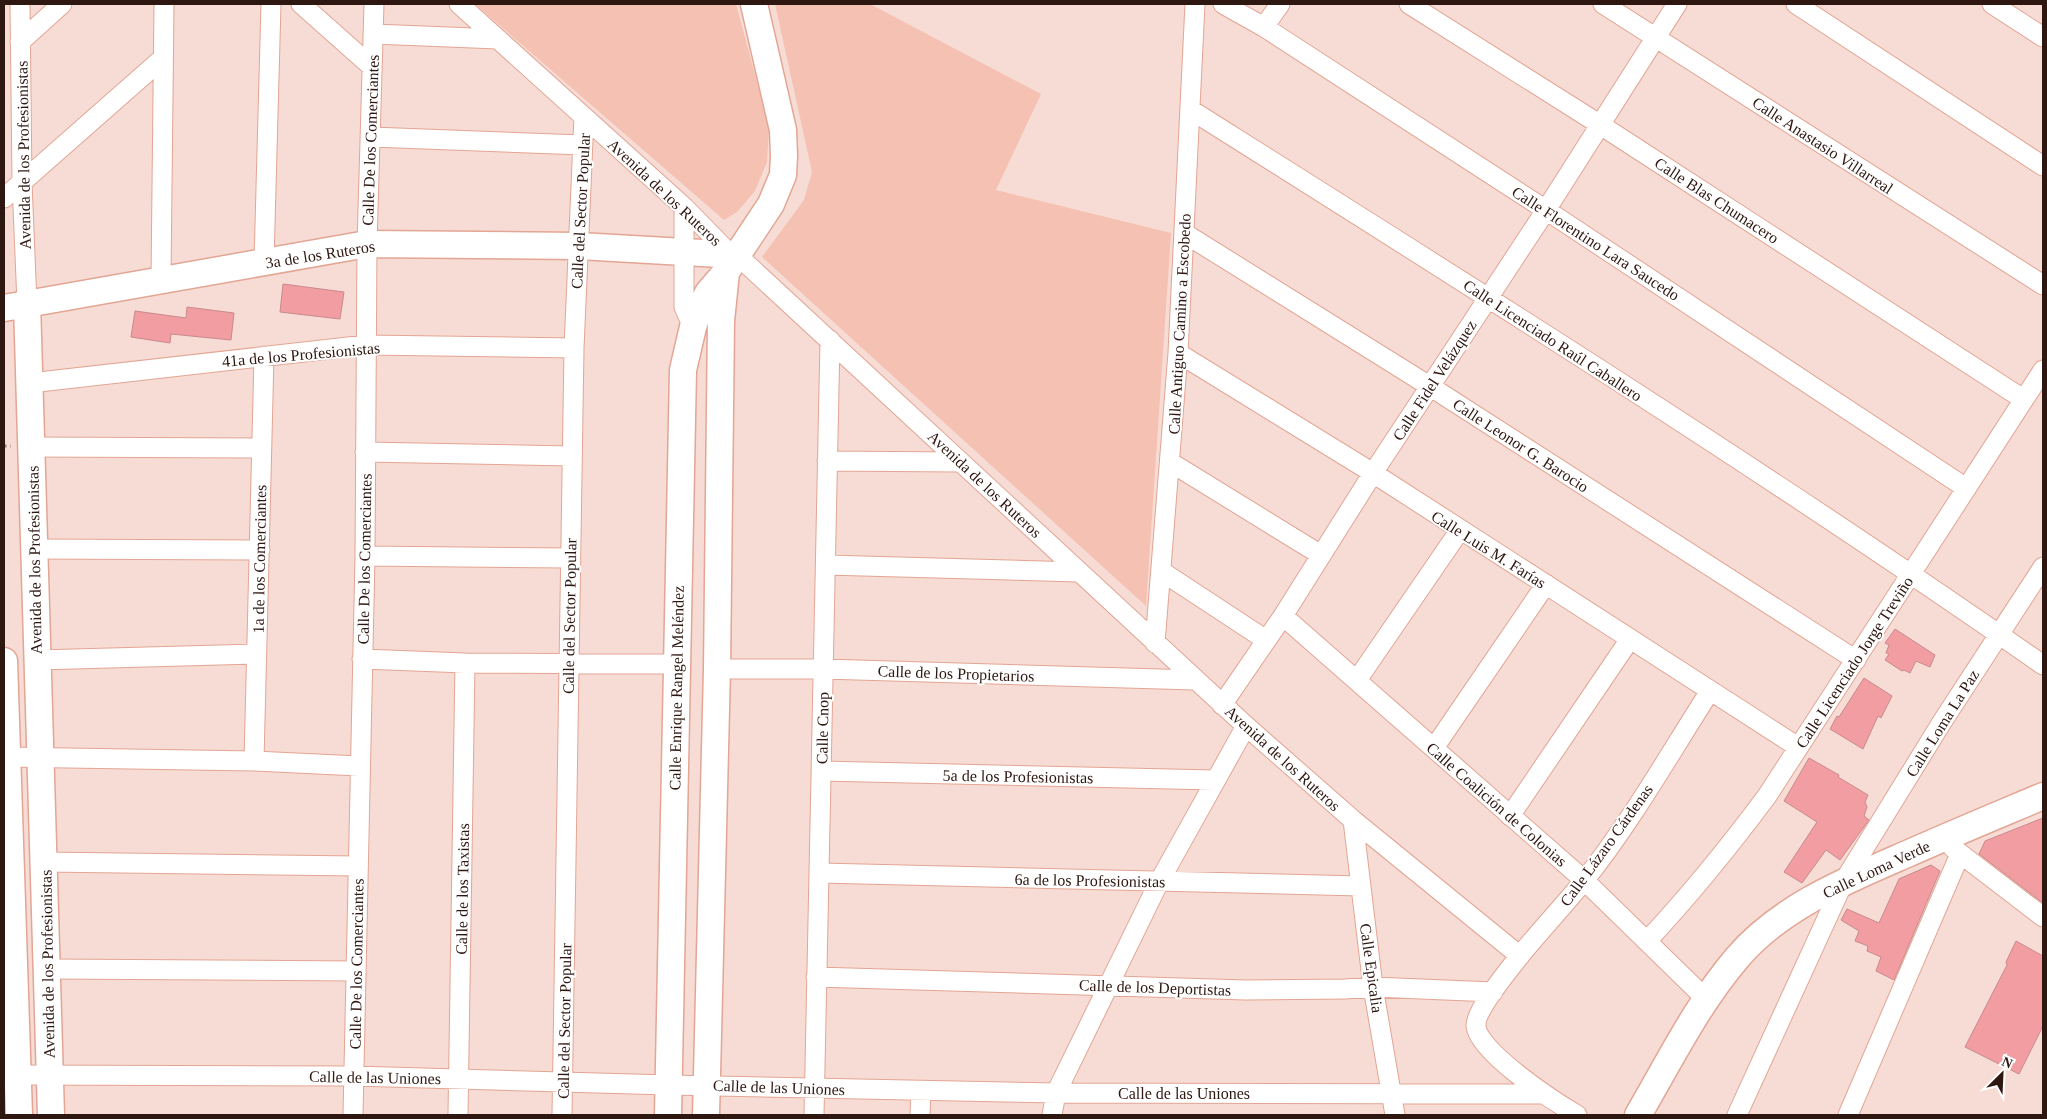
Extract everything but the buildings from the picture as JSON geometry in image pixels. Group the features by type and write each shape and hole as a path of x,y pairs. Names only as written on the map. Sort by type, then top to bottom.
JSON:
{"street":[{"name":"Avenida de los Profesionistas","path":"20,4 22,183 15,305 30,383 51,1115"},
{"path":"20,42 62,4"},
{"path":"161,280 164,4"},
{"path":"264,262 270,4"},
{"path":"301,4 372,67"},
{"name":"Calle De los Comerciantes","path":"353,1115 365,556 367,244 374,4"},
{"name":"Avenida de los Ruteros","path":"459,4 684,207 731,260 830,340 1194,680 1353,820 1520,956"},
{"name":"Calle Enrique Rangel Meléndez","path":"668,1115 682,388 686,354 693,327 708,293 771,204 781,181 784,163 783,130 754,4"},
{"name":"Calle Antiguo Camino a Escobedo","path":"1155,643 1178,353 1195,4"},
{"name":"Calle Florentino Lara Saucedo","path":"1223,4 1264,27 1546,210 1966,488"},
{"path":"1264,27 1280,4"},
{"name":"Calle Blas Chumacero","path":"1409,4 1600,124 2023,399"},
{"name":"Calle Anastasio Villarreal","path":"1603,4 2043,285"},
{"name":"Calle Fidel Velázquez","path":"1222,704 1283,616 1372,473 1431,387 1677,4"},
{"path":"1796,4 2043,166"},
{"path":"1992,4 2043,37"},
{"path":"373,34 498,39"},
{"path":"4,198 163,58"},
{"name":"Calle Licenciado Raúl Caballero","path":"1191,110 1488,297 1911,574 2043,665"},
{"name":"Calle del Sector Popular","path":"562,1115 571,456 584,117"},
{"path":"371,137 582,145"},
{"path":"684,207 684,307 693,327"},
{"name":"Calle Leonor G. Barocio","path":"1184,234 1431,387 1856,660"},
{"name":"3a de los Ruteros","path":"15,305 367,244 579,246 683,251 731,260"},
{"name":"Calle Enrique Rangel Meléndez","path":"706,1115 718,669 721,321 731,260"},
{"name":"Calle Cnop","path":"814,1115 830,340"},
{"name":"41a de los Profesionistas","path":"30,383 366,345 574,348"},
{"path":"686,354 694,348 704,348 713,351 720,357"},
{"name":"Calle Luis M. Farías","path":"1178,353 1372,473 1798,747"},
{"name":"1a de los Comerciantes","path":"254,761 264,356"},
{"name":"Calle Licenciado Jorge Treviño","path":"1647,941 1684,902 1729,847 1766,796 2043,370"},
{"path":"31,447 261,448"},
{"path":"365,452 571,456"},
{"path":"827,461 960,462"},
{"path":"1170,462 1321,555"},
{"path":"1357,680 1460,530"},
{"path":"34,548 260,550"},
{"path":"365,556 569,558"},
{"path":"826,565 1079,572"},
{"name":"Calle Loma La Paz","path":"1737,1115 1844,881 1942,722 2043,568"},
{"path":"1161,571 1266,640"},
{"path":"1434,748 1546,584"},
{"name":"Calle Coalición de Colonias","path":"1283,616 1584,880 1706,999"},
{"path":"1510,816 1630,639"},
{"path":"37,660 256,654"},
{"path":"362,659 465,663 676,664"},
{"name":"Avenida de los Profesionistas","path":"4,660 19,1115"},
{"name":"Calle de los Taxistas","path":"458,1115 465,663"},
{"name":"Calle de los Propietarios","path":"718,669 824,669 1194,680"},
{"name":"Calle Lázaro Cárdenas","path":"1577,1115 1542,1094 1504,1062 1483,1041 1478,1033 1476,1026 1478,1019 1493,992 1520,956 1584,880 1630,816 1710,691"},
{"path":"1052,1115 1056,1093 1158,882 1246,726"},
{"path":"6,757 41,756 254,761 359,766"},
{"name":"5a de los Profesionistas","path":"821,771 1215,780"},
{"name":"Calle Loma Verde","path":"1638,1115 1706,999 1737,957 1764,932 1796,909 1844,881 1951,846 2043,796"},
{"name":"Calle Epicalia","path":"1353,820 1373,987 1395,1115"},
{"path":"1848,1115 1951,846 2043,917"},
{"path":"44,862 358,866"},
{"name":"6a de los Profesionistas","path":"820,873 1361,886"},
{"path":"47,968 356,970"},
{"name":"Calle de los Deportistas","path":"816,977 1246,990 1373,987 1493,992"},
{"name":"Calle de las Uniones","path":"17,1075 354,1076 563,1083 1056,1093 1542,1094"},
{"path":"920,1115 921,1091"}],"shaded area":[{"path":"475,4 736,4 769,127 767,162 755,191 737,212 724,220"},
{"path":"775,4 870,4 1041,94 996,190 1171,233 1146,606 762,257 804,200 812,172"}]}
